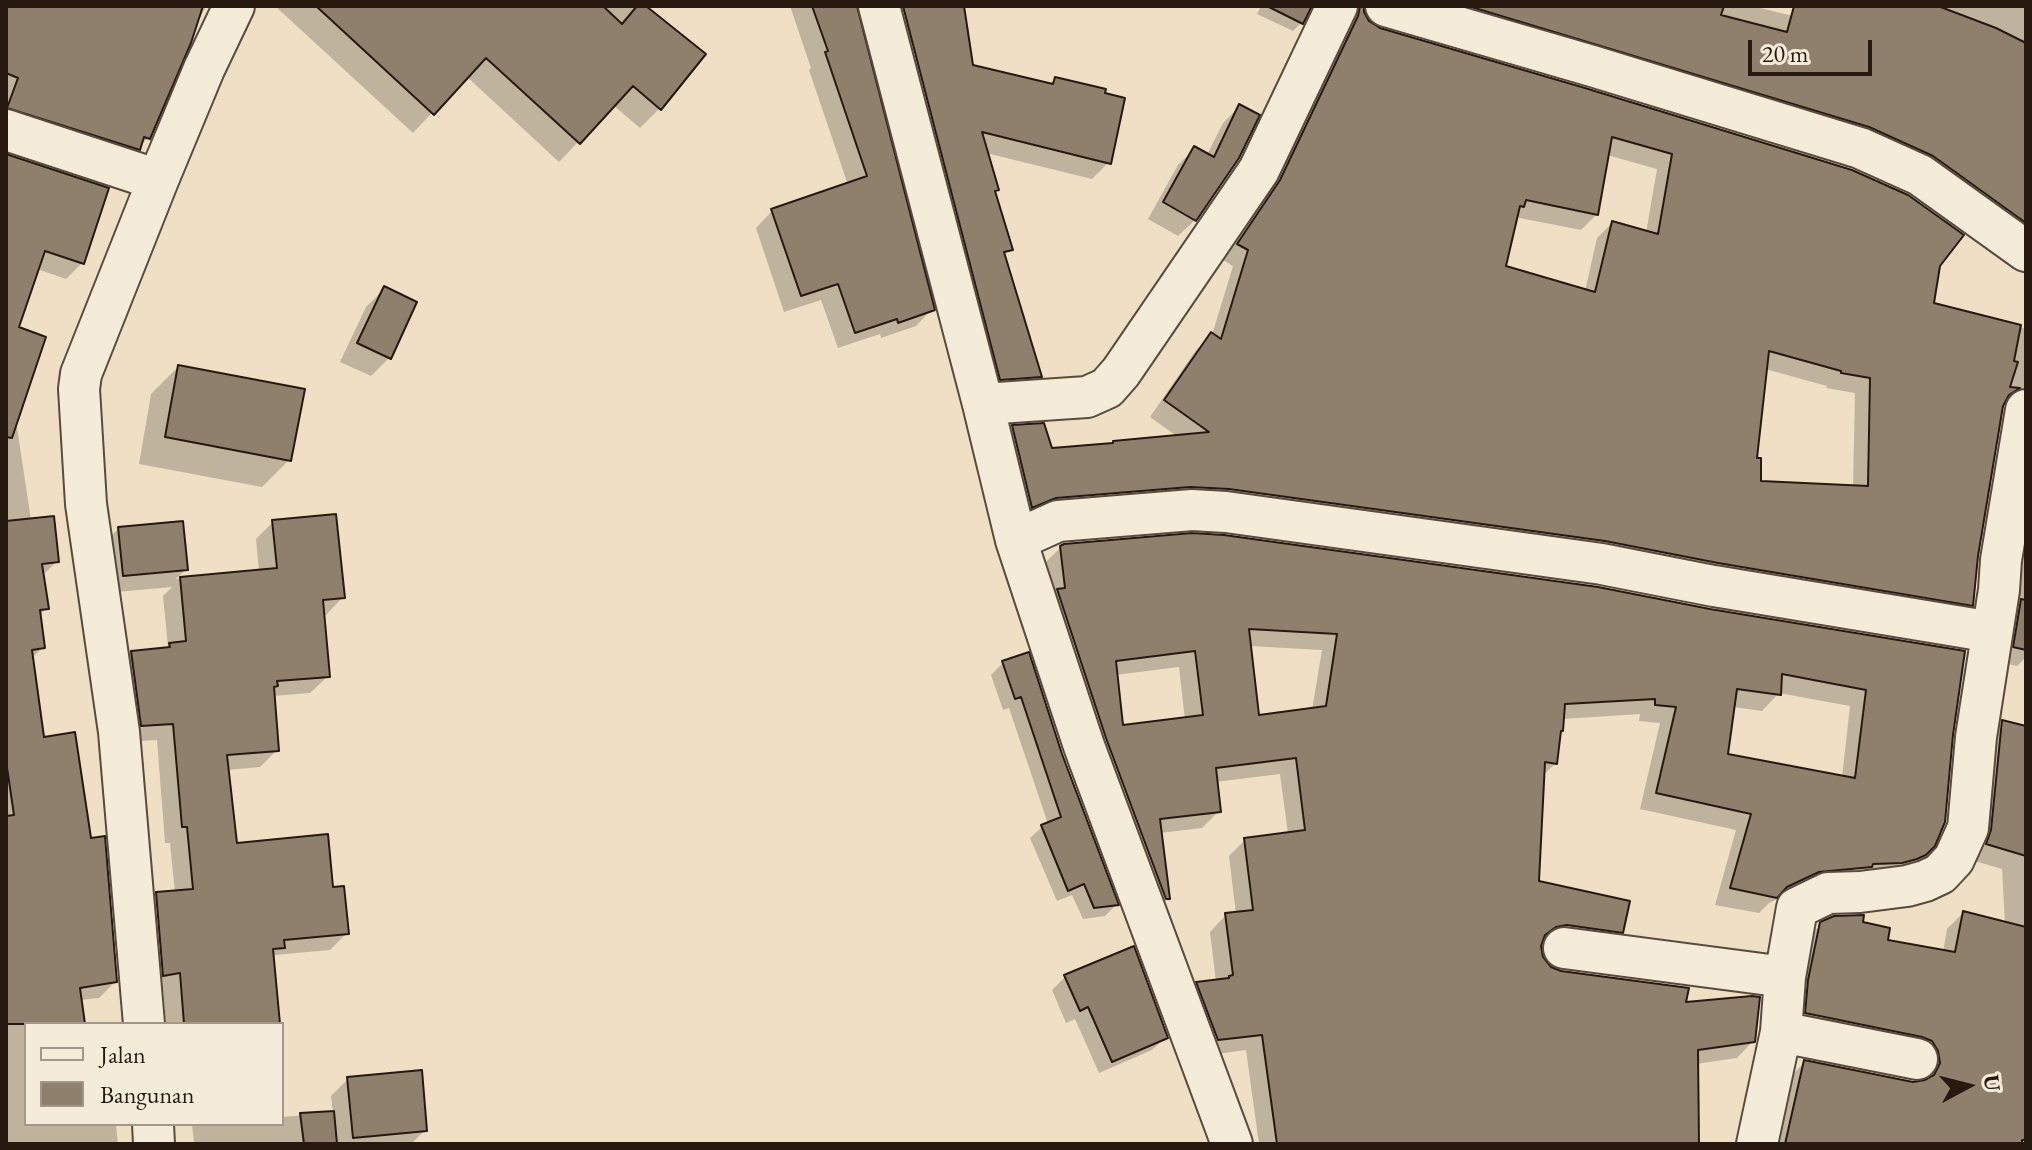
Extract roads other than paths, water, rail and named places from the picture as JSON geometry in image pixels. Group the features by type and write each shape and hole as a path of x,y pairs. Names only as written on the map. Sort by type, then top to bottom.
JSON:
{"street":[{"path":"144,1022 119,732 86,504 79,389 81,374 158,180 234,6"},
{"path":"879,6 1016,540 1084,746 1232,1144"},
{"path":"983,404 1087,397 1107,388 1259,170 1337,6"},
{"path":"1386,6 1482,19 1860,148 1920,175 2026,251"},
{"path":"6,130 158,180"},
{"path":"1757,1144 1781,1032 1785,977 1797,908 1828,893 1876,890 1925,881 1940,874 1954,859 1968,828 1976,737 1992,632 2012,591 2001,560 2026,410"},
{"path":"1016,540 1058,521 1192,510 1226,512 1602,564 1714,586 1992,632"},
{"path":"1564,948 1785,977"},
{"path":"1781,1032 1917,1059"}]}
